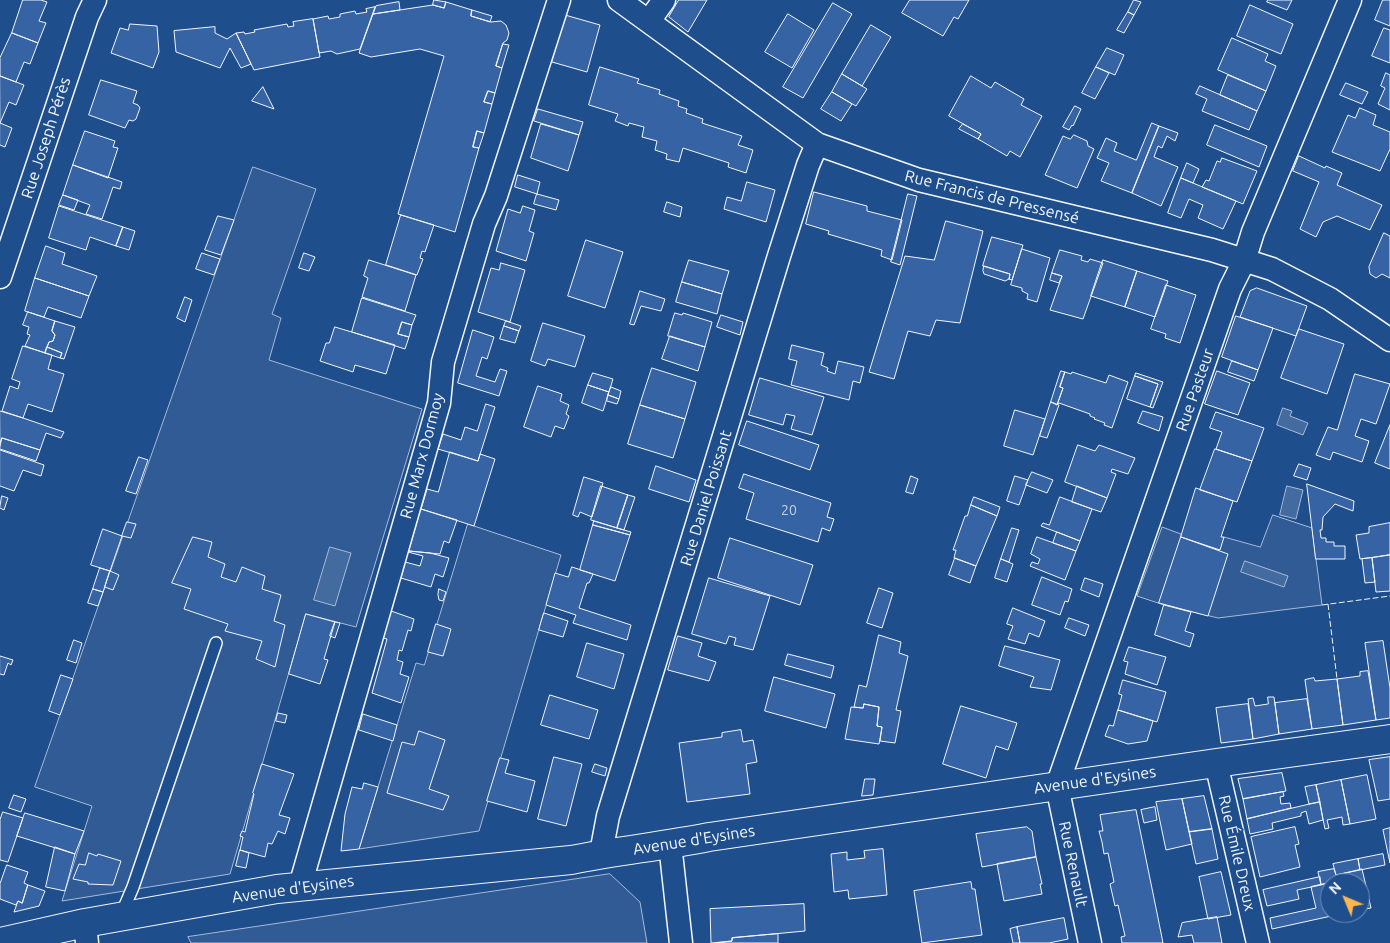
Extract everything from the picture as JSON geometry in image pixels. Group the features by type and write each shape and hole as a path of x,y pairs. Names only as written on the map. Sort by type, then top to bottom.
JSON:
{"street":[{"name":"Rue Joseph Pérès","path":"0,277 87,16 95,0"},
{"name":"Rue Marx Dormoy","path":"300,886 439,403 443,362 484,224 496,196 558,0"},
{"name":"Rue Francis de Pressensé","path":"619,0 740,90 817,144 919,180 1212,250 1272,269 1330,299 1390,340"},
{"path":"649,21 664,0"},
{"name":"Rue Pasteur","path":"1057,786 1230,289 1244,261 1252,232 1350,0"},
{"name":"Rue Daniel Poissant","path":"601,853 608,816 776,266 808,164 817,144"},
{"name":"Avenue d'Eysines","path":"0,942 86,933 120,917 300,886 571,860 601,853 709,837 1390,739"},
{"name":"Rue Émile Dreux","path":"1216,763 1258,943"},
{"name":"Rue Renault","path":"1057,786 1090,943"},
{"path":"670,844 681,943"}],"lane":[{"path":"120,917 133,887 216,643"}],"shaded area":[{"path":"253,167 316,189 272,314 281,318 269,360 422,409 356,627 306,614 230,874 62,901 92,806 35,787"},
{"path":"1283,408 1292,411 1290,416 1308,423 1303,435 1277,425"},
{"path":"1287,486 1303,490 1296,519 1280,515"},
{"path":"1273,515 1312,528 1322,605 1218,618 1164,605 1137,596 1162,527 1181,534 1181,537 1219,550 1224,537 1260,547"},
{"path":"468,524 561,555 479,831 359,849 416,663 424,665"},
{"path":"330,547 351,553 335,606 314,600"},
{"path":"1245,561 1288,576 1284,587 1241,572"},
{"path":"610,874 640,902 647,943 191,943 188,937"}],"building":[{"path":"23,0 47,2 39,21 46,23 38,43 12,33"},
{"path":"434,0 446,2 444,8 433,5"},
{"path":"679,0 707,0 688,32 669,17"},
{"path":"910,0 969,0 958,19 954,17 943,36 902,13"},
{"path":"1134,0 1141,2 1134,15 1128,12"},
{"path":"1268,0 1292,0 1287,10 1267,2"},
{"path":"1383,0 1390,0 1390,26 1375,20"},
{"path":"399,2 400,10 373,14 376,6"},
{"path":"446,2 472,10 471,16 491,22 501,21 506,25 509,33 507,40 503,43 496,66 502,68 495,93 488,91 484,102 492,104 484,133 477,131 473,147 479,148 455,232 398,214 444,56 420,49 371,57 359,53 373,14 433,5 444,8"},
{"path":"833,3 852,14 803,98 783,87"},
{"path":"1250,5 1293,24 1281,54 1237,36"},
{"path":"375,7 360,49 337,54 331,51 319,53 313,19 328,16 329,19 340,17 340,14 355,11 356,14 367,12 366,9"},
{"path":"472,10 492,16 490,22 471,16"},
{"path":"1128,12 1134,15 1124,33 1117,30"},
{"path":"788,14 814,30 792,68 765,52"},
{"path":"565,15 600,25 587,72 552,62"},
{"path":"313,19 320,57 254,70 236,33 244,32 245,34 255,32 254,30 287,24 288,27 294,26 293,22"},
{"path":"130,24 157,26 159,52 153,68 111,53 120,28 128,30"},
{"path":"871,25 891,37 862,86 842,74"},
{"path":"215,27 215,33 227,39 236,33 251,64 241,68 230,48 220,68 176,52 174,31"},
{"path":"1384,28 1390,30 1390,63 1372,56"},
{"path":"12,33 38,43 30,64 24,62 16,82 0,76 0,58"},
{"path":"1232,38 1268,54 1265,61 1276,66 1266,91 1218,70"},
{"path":"503,44 509,45 502,68 496,66"},
{"path":"1107,48 1124,55 1115,75 1096,67"},
{"path":"600,67 639,79 637,83 660,90 659,94 679,101 678,106 687,109 686,113 703,119 702,123 742,136 738,145 753,150 746,173 728,167 729,163 683,148 679,162 666,159 667,154 655,150 657,141 642,137 644,127 629,123 628,126 615,121 618,114 589,105"},
{"path":"1096,67 1109,73 1095,99 1082,93"},
{"path":"1386,73 1390,75 1390,110 1378,104 1385,88 1381,86"},
{"path":"842,74 867,89 856,106 832,92"},
{"path":"1228,75 1266,91 1257,111 1220,95"},
{"path":"0,76 24,85 16,105 9,102 0,123"},
{"path":"971,76 991,88 995,82 1024,99 1021,105 1042,116 1020,157 1010,151 1007,156 978,139 981,134 949,116"},
{"path":"101,80 137,91 133,103 140,108 136,119 133,121 129,120 125,128 89,115"},
{"path":"1346,83 1368,92 1362,104 1340,95"},
{"path":"1200,86 1257,111 1249,130 1202,111 1207,99 1196,94"},
{"path":"263,87 274,109 252,101"},
{"path":"488,91 495,93 492,104 484,102"},
{"path":"832,92 852,104 841,121 821,109"},
{"path":"1075,106 1081,109 1069,130 1063,127"},
{"path":"1360,108 1376,115 1373,125 1390,132 1390,149 1380,171 1332,152 1348,115 1355,118"},
{"path":"538,109 583,122 579,135 534,121"},
{"path":"0,123 12,128 5,147 0,145"},
{"path":"1152,123 1159,126 1132,193 1101,181 1109,163 1097,158 1106,138 1117,143 1114,151 1136,160"},
{"path":"541,124 579,135 568,171 531,158"},
{"path":"963,124 981,134 978,139 959,129"},
{"path":"1215,125 1267,146 1259,167 1207,145"},
{"path":"1159,126 1178,133 1175,141 1167,136 1162,148 1158,146 1154,157 1178,167 1161,206 1132,193"},
{"path":"85,131 115,141 113,147 118,148 108,178 73,165"},
{"path":"477,131 484,133 479,148 473,147"},
{"path":"1074,135 1087,141 1088,146 1094,149 1077,188 1045,175 1063,136 1070,139"},
{"path":"1299,156 1325,168 1326,166 1342,173 1337,185 1382,205 1370,230 1337,216 1323,222 1316,237 1300,229 1319,182 1293,171"},
{"path":"1222,158 1257,171 1243,204 1202,187 1206,180 1209,181 1217,161 1220,162"},
{"path":"1187,163 1199,169 1193,183 1181,178"},
{"path":"73,165 122,182 120,189 113,187 102,219 86,214 90,205 63,195"},
{"path":"518,175 540,182 537,194 515,187"},
{"path":"1181,178 1236,201 1223,229 1198,218 1203,205 1189,199 1181,218 1168,213"},
{"path":"747,182 775,190 766,222 724,209 727,197 741,201"},
{"path":"814,192 867,206 867,211 902,220 892,260 881,256 882,250 828,234 829,231 806,224"},
{"path":"537,194 559,200 556,210 534,204"},
{"path":"908,194 917,196 900,265 891,262"},
{"path":"63,195 78,200 74,210 59,205"},
{"path":"667,202 682,207 680,217 664,212"},
{"path":"59,206 123,227 116,246 90,237 86,250 49,238"},
{"path":"523,206 535,210 529,231 534,233 526,261 496,251 508,209 520,213"},
{"path":"401,215 434,225 425,252 422,251 420,258 423,259 417,275 386,265"},
{"path":"218,216 234,220 221,255 205,250"},
{"path":"946,221 983,231 960,323 936,320 930,336 908,331 894,379 869,372 905,256 934,260"},
{"path":"123,227 135,231 129,250 116,246"},
{"path":"1384,233 1390,236 1390,278 1382,274 1376,278 1370,274 1369,267"},
{"path":"992,237 1023,245 1012,280 1009,279 1010,274 983,266"},
{"path":"586,240 623,252 605,308 568,296"},
{"path":"46,246 65,253 62,264 97,276 89,296 35,278"},
{"path":"1022,249 1050,258 1037,302 1027,299 1028,294 1022,291 1022,288 1011,285"},
{"path":"1060,250 1082,256 1081,260 1088,262 1090,259 1103,263 1083,319 1050,310 1062,276 1052,273"},
{"path":"202,253 220,259 214,275 196,269"},
{"path":"304,253 315,257 309,271 299,268"},
{"path":"369,260 416,275 405,311 362,297 368,278 364,276"},
{"path":"689,260 729,271 722,294 682,282"},
{"path":"1103,260 1137,271 1125,307 1091,296"},
{"path":"501,263 525,270 510,322 478,312 491,268 499,270"},
{"path":"984,266 1010,274 1009,279 1005,281 984,274"},
{"path":"1137,271 1168,281 1155,317 1125,307"},
{"path":"1052,273 1062,276 1059,283 1050,280"},
{"path":"35,278 89,296 81,318 48,307 44,317 25,311"},
{"path":"682,282 722,294 717,314 676,302"},
{"path":"1166,285 1196,295 1180,343 1165,338 1166,334 1151,329"},
{"path":"1257,288 1307,306 1296,336 1240,317 1250,291"},
{"path":"640,291 665,299 661,311 641,306 634,325 630,324"},
{"path":"185,297 192,300 185,322 177,318"},
{"path":"362,298 416,315 412,325 402,322 398,334 409,337 405,349 352,332"},
{"path":"28,312 55,321 52,331 55,335 53,341 49,342 45,353 25,346 30,335 27,334 29,327 23,325"},
{"path":"675,313 682,315 683,313 712,322 705,347 668,336"},
{"path":"721,315 743,322 740,335 717,327"},
{"path":"1236,316 1273,328 1258,370 1222,357"},
{"path":"55,321 75,327 64,359 60,358 62,353 47,347 49,342 53,341 55,335 52,331"},
{"path":"506,321 521,326 519,331 504,326"},
{"path":"402,322 412,325 409,337 398,334"},
{"path":"543,323 585,336 575,367 548,359 545,366 531,361"},
{"path":"504,326 519,331 515,343 500,339"},
{"path":"335,327 395,345 386,374 355,365 353,372 320,361 326,343 329,343"},
{"path":"1299,329 1344,344 1327,394 1281,378"},
{"path":"473,330 494,337 487,359 482,357 476,376 495,382 500,369 507,371 499,396 458,383"},
{"path":"670,336 705,347 698,371 662,359"},
{"path":"792,345 824,353 821,365 828,368 827,371 835,374 838,361 864,367 860,383 853,381 849,400 791,385 797,361 789,359"},
{"path":"23,346 52,355 48,369 64,374 52,412 28,404 23,418 2,411 10,386 18,389 20,382 12,379"},
{"path":"47,347 62,353 60,358 45,353"},
{"path":"1232,361 1258,370 1254,381 1228,372"},
{"path":"652,368 696,382 685,419 640,405"},
{"path":"1061,371 1065,372 1060,387 1063,388 1057,405 1051,402"},
{"path":"1217,371 1250,383 1238,415 1205,404"},
{"path":"1065,372 1071,374 1072,372 1106,383 1109,375 1128,382 1112,428 1094,419 1090,414 1059,403 1057,405 1063,388 1060,387"},
{"path":"593,373 613,379 609,392 588,385"},
{"path":"1136,373 1163,382 1153,408 1150,407 1158,384 1135,376"},
{"path":"1355,374 1390,384 1376,424 1361,419 1355,436 1369,441 1362,462 1333,452 1330,460 1316,455 1328,427 1337,430"},
{"path":"1135,376 1158,384 1150,407 1127,399"},
{"path":"760,378 824,397 812,435 791,429 795,416 786,414 783,425 749,415"},
{"path":"588,385 609,392 603,411 582,403"},
{"path":"538,386 562,394 560,401 569,405 566,414 569,416 564,429 555,426 551,437 524,427"},
{"path":"611,387 621,391 619,399 608,395"},
{"path":"608,395 619,399 617,404 607,401"},
{"path":"1051,402 1059,405 1047,438 1040,436"},
{"path":"486,404 495,407 478,461 438,449 443,434 461,440 465,427 477,431"},
{"path":"640,405 685,419 673,458 628,444"},
{"path":"1015,410 1045,419 1033,455 1004,446"},
{"path":"0,411 64,432 61,438 46,433 40,450 2,438 0,443"},
{"path":"1143,411 1163,417 1159,431 1138,423"},
{"path":"1216,412 1264,428 1252,461 1216,449 1222,432 1210,428"},
{"path":"747,421 819,445 810,470 739,445"},
{"path":"1390,425 1390,469 1375,463"},
{"path":"2,438 40,450 36,461 0,449"},
{"path":"1078,445 1095,451 1099,445 1135,458 1128,474 1112,469 1111,472 1116,474 1107,498 1065,482"},
{"path":"1215,449 1252,461 1237,502 1200,490"},
{"path":"0,450 44,465 41,476 23,470 14,491 0,486"},
{"path":"450,452 478,461 480,454 495,459 474,526 421,509 427,489 438,492"},
{"path":"139,457 148,460 136,494 126,491"},
{"path":"1299,464 1311,468 1307,480 1294,476"},
{"path":"656,466 696,480 689,502 649,489"},
{"path":"1032,472 1053,480 1047,493 1026,485"},
{"path":"744,474 831,503 827,517 834,519 830,531 822,528 818,542 746,519 754,493 739,488"},
{"path":"911,476 918,479 913,494 906,492"},
{"path":"1015,476 1028,480 1019,505 1007,501"},
{"path":"584,477 603,483 592,517 580,512 578,517 573,515"},
{"path":"1307,484 1354,501 1353,511 1335,504 1323,517 1322,530 1320,530 1321,538 1326,538 1326,542 1334,542 1334,546 1345,546 1345,559 1316,559"},
{"path":"601,486 628,495 617,528 591,520"},
{"path":"1077,486 1107,498 1101,512 1072,502"},
{"path":"1196,488 1233,501 1221,537 1224,537 1220,550 1181,537"},
{"path":"628,495 635,497 624,530 617,528"},
{"path":"2,496 8,498 4,510 0,508"},
{"path":"974,497 1000,507 997,516 971,505"},
{"path":"1060,497 1092,509 1080,541 1041,526 1043,523 1049,525"},
{"path":"971,505 997,516 976,566 954,558 956,550 953,550"},
{"path":"421,509 457,520 449,543 444,541 440,554 409,551"},
{"path":"594,521 631,532 630,535 593,525"},
{"path":"127,522 136,524 131,538 122,536"},
{"path":"1390,523 1390,555 1360,559 1356,535 1369,533 1369,527"},
{"path":"593,525 630,535 615,581 580,570"},
{"path":"1012,528 1019,530 1009,562 1001,559"},
{"path":"103,529 122,536 110,571 91,565"},
{"path":"1057,532 1080,541 1076,551 1053,543"},
{"path":"193,537 212,542 208,557 225,564 221,577 236,582 242,567 265,576 262,589 281,595 274,621 285,625 275,667 256,659 262,641 225,631 228,624 184,609 191,589 172,583"},
{"path":"1037,537 1076,551 1065,580 1030,566 1032,562 1038,564 1040,559 1031,554"},
{"path":"1181,537 1228,554 1208,616 1159,603"},
{"path":"730,538 813,565 800,605 718,578"},
{"path":"409,551 430,553 449,558 443,577 435,574 431,587 401,578 405,562 420,566 423,556"},
{"path":"1390,555 1390,591 1376,592 1372,558"},
{"path":"955,558 976,566 970,583 949,575"},
{"path":"1372,558 1375,582 1365,583 1362,559"},
{"path":"1001,559 1013,564 1007,582 995,578"},
{"path":"572,567 593,574 589,583 587,583 579,608 631,625 627,640 573,623 576,615 546,605 555,573 568,577"},
{"path":"100,568 110,571 103,592 93,589"},
{"path":"110,571 119,575 113,590 105,587"},
{"path":"1042,577 1072,589 1068,602 1065,601 1060,615 1032,605"},
{"path":"709,578 770,596 753,650 734,645 736,638 729,636 726,644 692,634"},
{"path":"1085,578 1103,584 1099,597 1081,590"},
{"path":"879,588 893,593 882,628 867,623"},
{"path":"93,589 103,592 98,606 88,603"},
{"path":"439,589 446,592 443,601 439,600"},
{"path":"1164,605 1191,612 1185,631 1194,634 1190,647 1155,635"},
{"path":"1013,608 1045,621 1039,637 1029,633 1025,644 1008,639 1013,626 1007,624"},
{"path":"391,611 414,619 411,631 408,630 402,651 399,650 397,660 403,662 400,674 409,677 401,703 372,693 387,639 383,638"},
{"path":"544,613 568,621 563,637 539,630"},
{"path":"306,614 335,622 324,659 328,660 320,684 289,674"},
{"path":"1069,618 1089,625 1085,636 1065,628"},
{"path":"335,622 340,623 335,638 330,636"},
{"path":"436,624 451,629 443,656 428,652"},
{"path":"879,635 901,642 899,653 908,656 896,710 901,711 895,743 880,741 882,727 877,726 879,707 864,704 863,708 854,707 859,685 866,687"},
{"path":"678,636 702,643 698,656 716,662 709,681 668,670"},
{"path":"74,640 82,643 76,663 67,660"},
{"path":"1383,641 1390,688 1390,718 1376,720 1365,643"},
{"path":"587,643 624,654 614,689 577,677"},
{"path":"1005,646 1060,660 1051,690 1030,687 1034,677 999,666"},
{"path":"1129,647 1166,657 1157,685 1125,674 1128,662 1124,661"},
{"path":"788,654 834,666 831,678 785,665"},
{"path":"0,656 13,660 11,665 8,663 4,675 0,674"},
{"path":"1368,671 1376,720 1343,725 1337,679 1360,676 1360,672"},
{"path":"61,675 73,679 60,715 49,711"},
{"path":"774,677 835,694 826,728 765,711"},
{"path":"1314,678 1315,681 1337,679 1343,725 1312,729 1305,680"},
{"path":"1123,680 1166,692 1157,722 1118,710 1122,695 1119,694"},
{"path":"550,695 598,710 589,739 541,725"},
{"path":"1268,697 1274,697 1279,734 1253,739 1248,699 1253,698 1255,706 1268,704"},
{"path":"1307,699 1312,729 1279,734 1275,703"},
{"path":"864,704 879,707 877,726 882,727 879,744 845,739 851,707 863,708"},
{"path":"1248,704 1253,739 1221,743 1216,708"},
{"path":"961,706 1017,723 1008,750 996,746 986,778 943,764"},
{"path":"1118,710 1153,721 1147,741 1128,744 1105,736 1109,725 1113,726"},
{"path":"278,713 287,715 285,723 276,721"},
{"path":"363,714 397,725 393,741 359,730"},
{"path":"741,730 743,742 753,740 757,762 746,764 750,794 687,802 679,743 722,737 722,733"},
{"path":"419,731 445,740 429,789 449,796 443,810 387,793 402,742 414,745"},
{"path":"554,757 582,764 566,826 538,819"},
{"path":"1390,757 1390,799 1378,801 1369,760"},
{"path":"500,758 509,760 505,773 535,781 527,812 487,801"},
{"path":"262,764 294,774 279,815 290,818 285,834 278,831 272,844 268,843 265,857 240,850 243,837 240,836 242,831 245,832 253,793"},
{"path":"595,764 607,768 605,776 592,772"},
{"path":"1282,773 1286,791 1243,799 1238,779"},
{"path":"1367,775 1376,819 1350,824 1341,780"},
{"path":"865,779 875,779 873,795 862,796"},
{"path":"1341,780 1350,824 1343,825 1342,817 1327,820 1329,828 1325,829 1316,785"},
{"path":"364,783 378,787 359,849 341,851 345,814 352,787 362,789"},
{"path":"1316,785 1320,802 1309,804 1305,787"},
{"path":"1283,792 1284,796 1280,797 1281,804 1290,803 1291,808 1247,819 1243,799"},
{"path":"14,795 26,799 21,812 9,808"},
{"path":"1204,796 1212,829 1189,832 1182,799"},
{"path":"1182,799 1192,844 1166,850 1156,802"},
{"path":"1320,802 1323,820 1309,824 1306,811 1301,813 1301,816 1272,823 1273,829 1250,834 1247,819"},
{"path":"1155,807 1157,820 1144,823 1141,810"},
{"path":"1136,810 1163,943 1122,943 1121,937 1125,936 1118,905 1115,906 1110,884 1114,882 1108,853 1104,854 1099,831 1103,831 1100,815"},
{"path":"3,812 23,818 8,862 0,860 0,820"},
{"path":"25,813 84,831 75,854 17,836"},
{"path":"1027,827 1032,831 1036,857 982,867 976,834"},
{"path":"1295,827 1299,844 1295,845 1300,867 1260,877 1251,837"},
{"path":"1390,828 1390,863 1383,830"},
{"path":"1212,829 1218,859 1196,864 1189,832"},
{"path":"55,847 75,854 65,891 46,887"},
{"path":"883,849 887,895 849,899 848,890 834,892 831,854 847,852 847,860 865,858 864,851"},
{"path":"240,850 249,853 246,868 236,866"},
{"path":"89,853 121,861 113,885 88,884 88,882 73,879 79,864 85,865"},
{"path":"1383,854 1385,865 1360,870 1358,859"},
{"path":"1036,857 1042,884 1040,884 1042,894 1004,901 997,864"},
{"path":"1358,859 1360,870 1335,873 1333,864"},
{"path":"7,865 28,872 24,883 28,885 22,903 18,901 16,905 0,899 0,884"},
{"path":"1334,869 1335,873 1320,873 1320,881 1318,872"},
{"path":"1362,869 1363,873 1345,873"},
{"path":"1221,872 1231,915 1208,919 1199,877"},
{"path":"1320,877 1320,885 1297,890 1299,899 1267,906 1263,890"},
{"path":"971,882 972,889 975,889 982,935 922,943 914,891"},
{"path":"28,885 45,891 39,906 14,912 18,901 22,903"},
{"path":"1320,885 1320,918 1272,929 1270,918 1316,908 1311,887"},
{"path":"804,904 805,931 732,938 732,941 711,943 710,909"},
{"path":"1217,917 1222,943 1194,943 1192,935 1178,937 1182,923"},
{"path":"1064,918 1068,939 1049,943 1020,943 1017,927"},
{"path":"1017,927 1020,943 1013,943 1010,929"},
{"path":"778,934 778,943 715,943 732,941 732,938"}],"fence":[{"path":"1322,605 1390,596"},
{"path":"1328,604 1337,679"}]}
